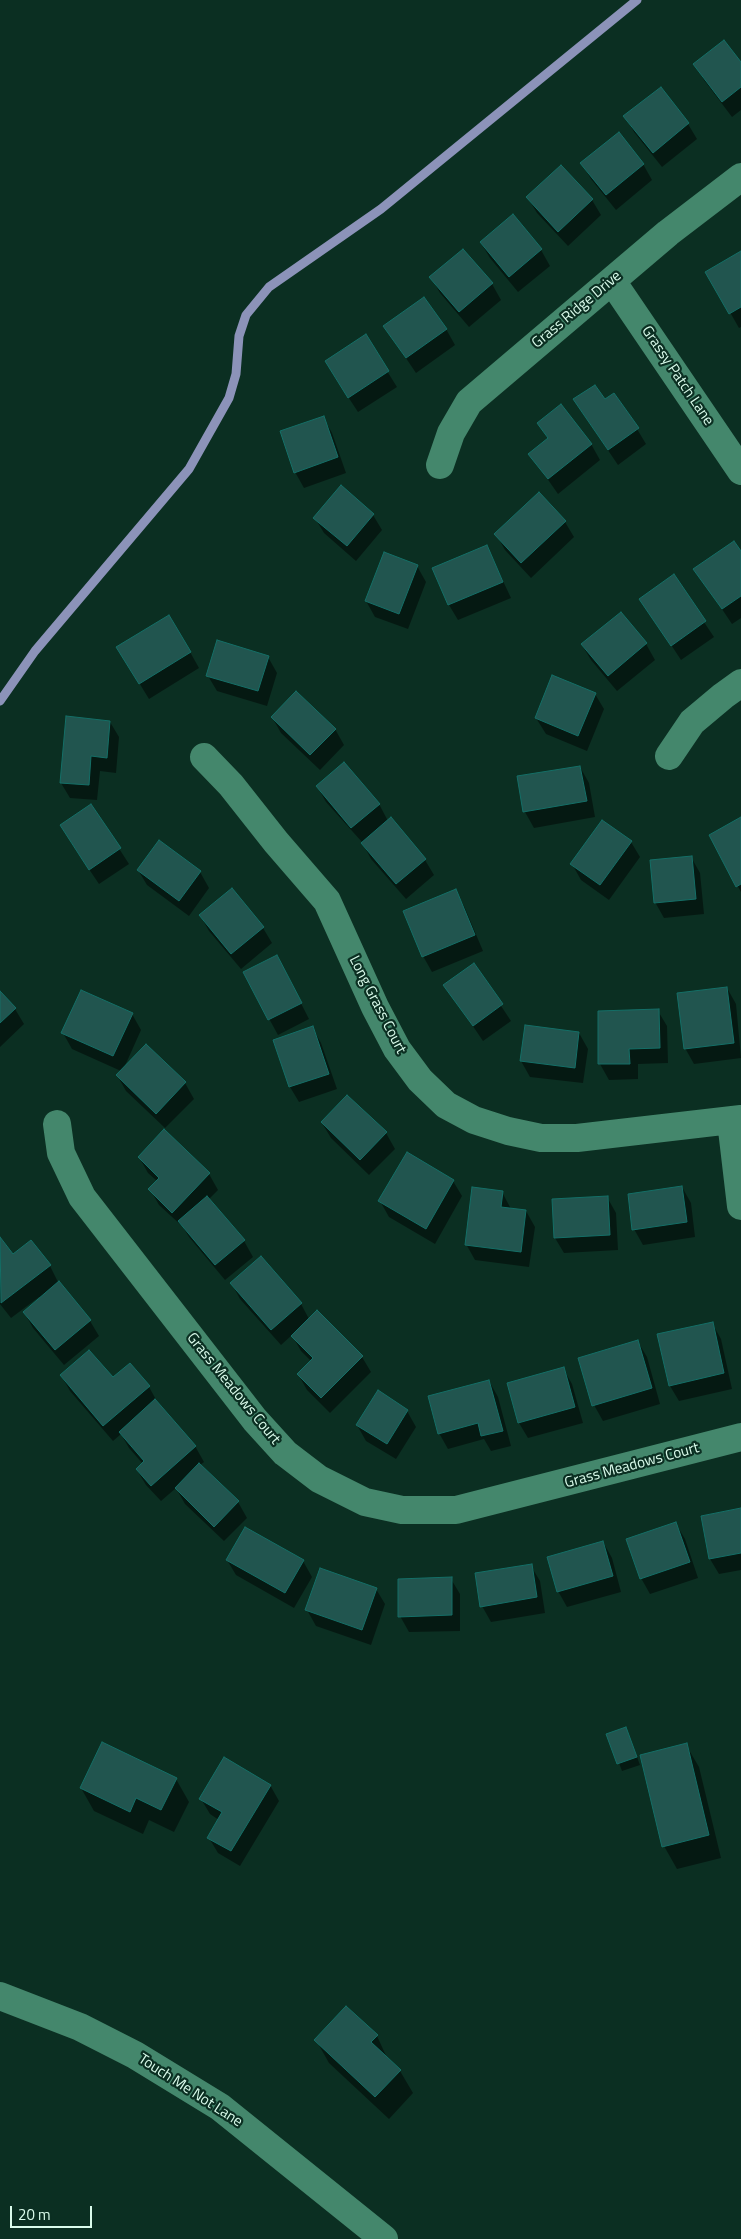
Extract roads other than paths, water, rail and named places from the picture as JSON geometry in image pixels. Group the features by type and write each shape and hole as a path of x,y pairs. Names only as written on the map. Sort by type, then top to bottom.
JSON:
{"street":[{"name":"Grass Ridge Drive","path":"440,464 451,433 469,402 668,233 741,177"},
{"name":"Grassy Patch Lane","path":"612,281 741,471"},
{"path":"669,756 692,722 723,696 741,684"},
{"name":"Long Grass Court","path":"204,757 231,784 276,842 327,901 396,1049 420,1080 446,1104 474,1120 508,1131 541,1138 577,1138 736,1120"},
{"path":"736,1120 741,1206"},
{"name":"Grass Meadows Court","path":"57,1124 61,1152 82,1197 255,1420 285,1453 319,1479 365,1502 402,1510 456,1510 741,1437"},
{"name":"Touch Me Not Lane","path":"0,1996 41,2010 135,2055 220,2107 384,2239"}],"waterway":[{"path":"0,701 35,651 189,469 229,398 236,374 239,336 246,315 269,287 381,209 637,0"}]}
